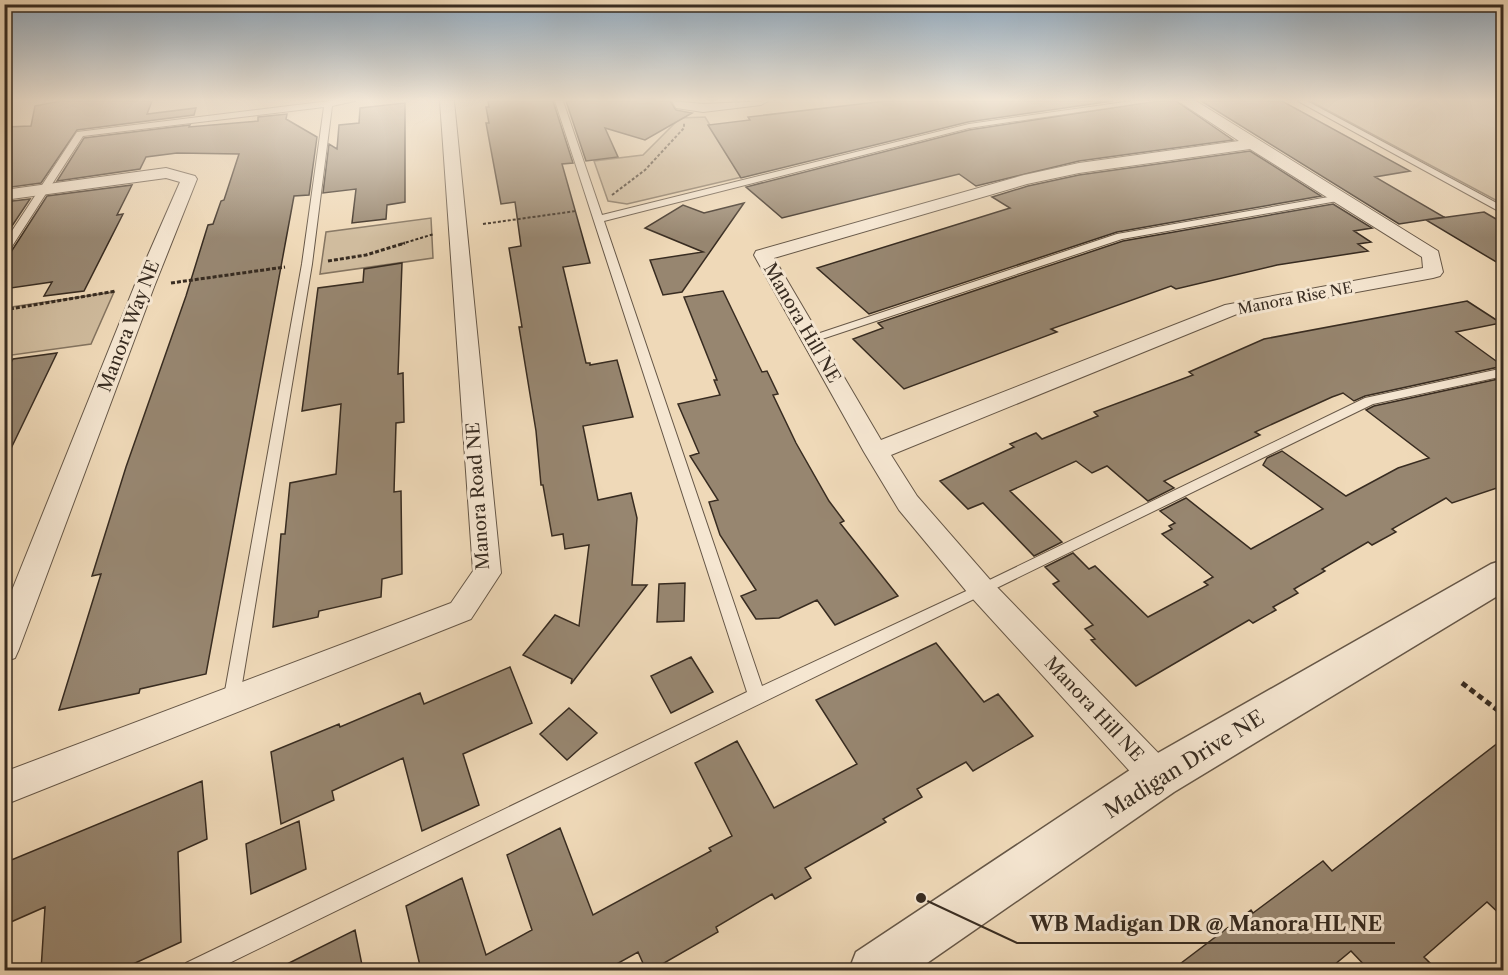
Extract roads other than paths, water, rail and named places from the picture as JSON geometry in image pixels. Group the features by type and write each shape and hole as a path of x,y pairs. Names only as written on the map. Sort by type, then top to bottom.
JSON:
{"street":[{"name":"Manora Road NE","path":"4,789 462,611 487,573 450,146"},
{"name":"Manora Hill NE","path":"1158,777 982,590 908,503 876,452 763,255 1024,180 1079,168 1233,146"},
{"name":"Manora Rise NE","path":"876,452 1232,309 1432,272 1431,255 1255,146"},
{"name":"Manora Way NE","path":"4,195 166,173 189,178 144,287 4,649"},
{"name":"Madigan Drive NE","path":"874,970 1158,777 1503,574"}],"lane":[{"path":"4,251 72,146"},
{"path":"231,702 307,264 322,146"},
{"path":"574,146 757,696"},
{"path":"597,213 881,146"},
{"path":"1384,146 1503,211"},
{"path":"812,339 1120,236 1340,198"},
{"path":"193,970 1369,401 1503,372"}],"place":[{"name":"WB Madigan DR @ Manora HL NE","path":"921,898"}]}
